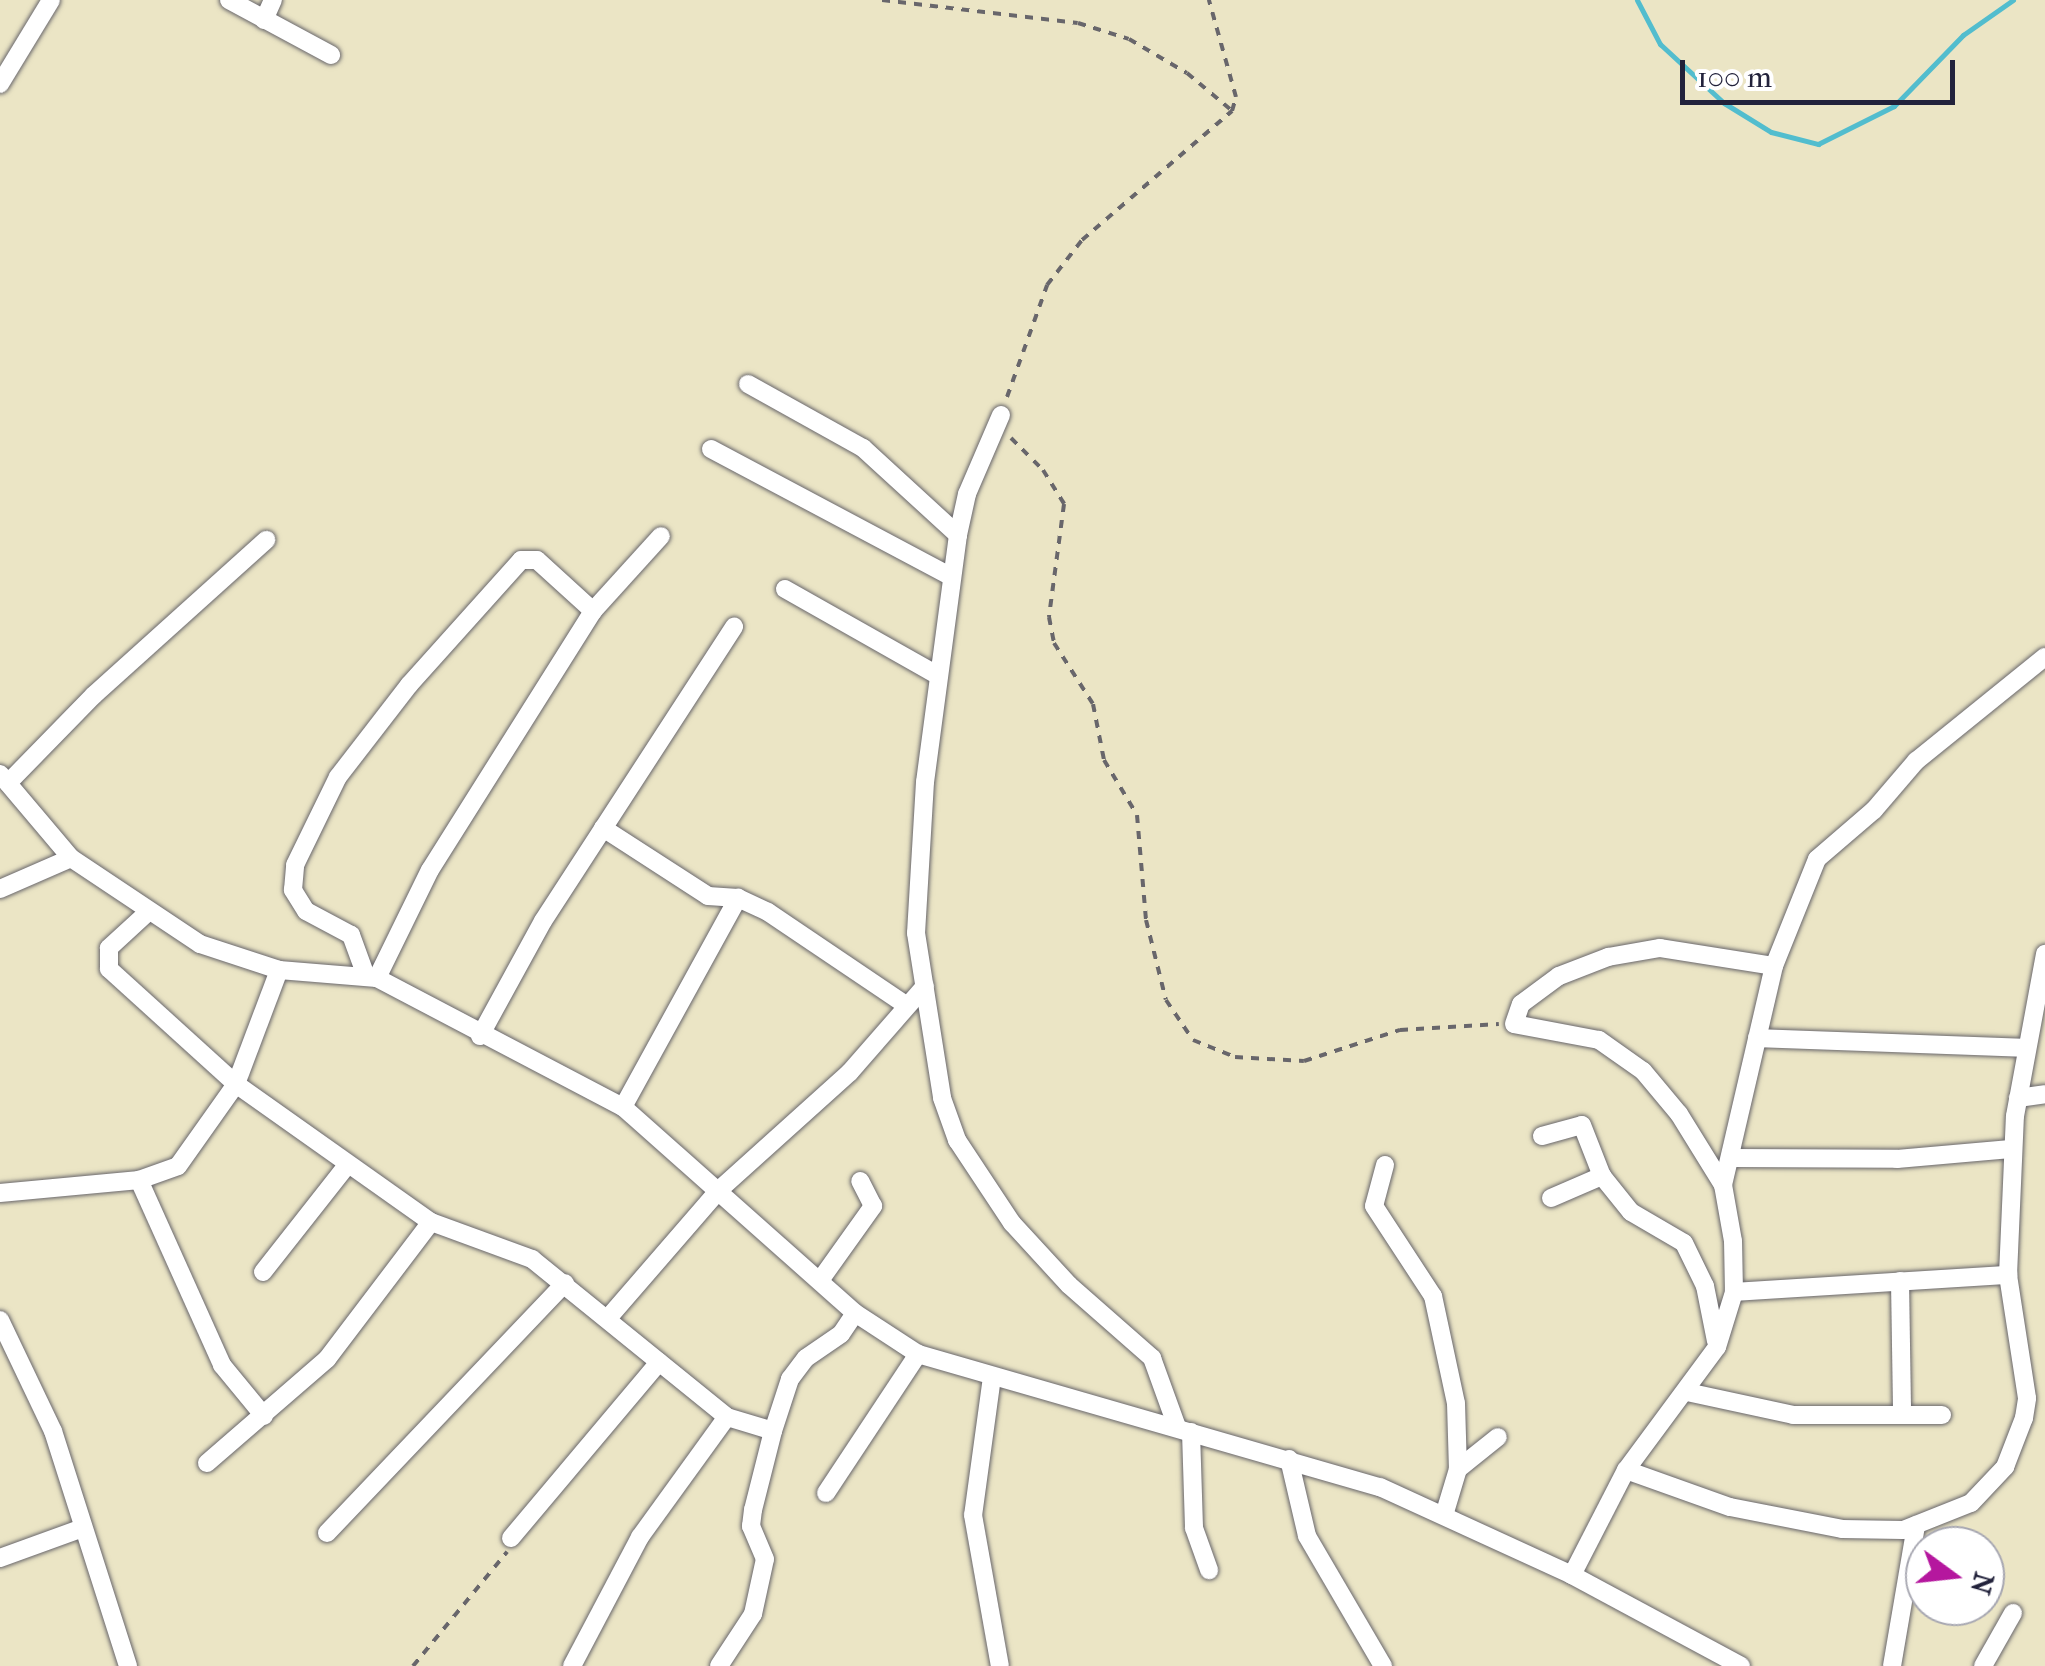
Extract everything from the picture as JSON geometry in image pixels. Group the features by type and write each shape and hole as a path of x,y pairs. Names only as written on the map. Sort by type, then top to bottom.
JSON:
{"street":[{"path":"0,84 51,0"},
{"path":"229,0 331,55"},
{"path":"264,20 273,0"},
{"path":"748,384 863,448 958,535"},
{"path":"1001,415 967,494 935,674 915,910 942,1098 972,1165 1069,1285 1152,1358 1184,1429 1194,1528 1209,1570"},
{"path":"711,450 952,577"},
{"path":"372,977 430,870 593,610 661,536"},
{"path":"266,540 4,779 72,858 146,913 200,944 279,970 372,977 623,1107 821,1279 854,1313 918,1354 1289,1459 1445,1512 1741,1666"},
{"path":"372,977 351,935 306,910 293,890 295,865 338,777 408,685 521,560 537,560 593,610"},
{"path":"785,589 935,674"},
{"path":"480,1036 604,828 734,627"},
{"path":"1572,1575 1626,1470 1717,1347 1734,1292 1723,1186 1774,966 1810,874 1833,839 1874,810 1916,761 2045,657"},
{"path":"604,828 708,896 738,898 906,1005"},
{"path":"0,889 72,858"},
{"path":"623,1107 738,898"},
{"path":"146,913 109,948 109,969 236,1084 431,1222 512,1248 565,1283 727,1416 773,1431"},
{"path":"1723,1186 1679,1114 1642,1072 1599,1040 1514,1024 1521,1004 1558,976 1608,957 1660,948 1774,966"},
{"path":"1626,1470 1730,1507 1803,1524 1872,1532 1916,1525 1971,1503 1992,1484 2017,1444 2027,1398 2008,1275 2012,1149 2045,954"},
{"path":"0,1193 139,1180 178,1166 236,1084 279,970"},
{"path":"608,1318 719,1190 850,1072 925,986"},
{"path":"1758,1038 2028,1048"},
{"path":"2018,1098 2045,1094"},
{"path":"1542,1136 1582,1126 1602,1176 1631,1212 1684,1244 1696,1260 1717,1347"},
{"path":"1731,1158 1897,1160 2012,1149"},
{"path":"263,1272 348,1164"},
{"path":"1385,1165 1374,1206 1433,1296 1456,1403 1458,1469 1445,1512"},
{"path":"1550,1198 1602,1176"},
{"path":"139,1180 222,1365 264,1416"},
{"path":"821,1279 873,1206 860,1181"},
{"path":"207,1463 264,1416 356,1325 431,1222"},
{"path":"1734,1292 2008,1275"},
{"path":"1900,1280 1902,1415"},
{"path":"327,1533 565,1283"},
{"path":"719,1666 746,1633 753,1614 764,1559 751,1526 752,1510 790,1380 806,1358 842,1334 854,1313"},
{"path":"0,1320 52,1431 128,1666"},
{"path":"826,1493 918,1354"},
{"path":"511,1538 659,1362"},
{"path":"992,1377 973,1514 1000,1666"},
{"path":"1687,1392 1793,1416 1942,1416"},
{"path":"572,1666 640,1537 727,1416"},
{"path":"1458,1469 1498,1437"},
{"path":"1289,1459 1306,1536 1383,1666"},
{"path":"1892,1666 1916,1525"},
{"path":"0,1558 84,1528"},
{"path":"1983,1666 2013,1613"}],"path":[{"path":"882,0 1095,28 1129,39 1187,73 1232,111"},
{"path":"1209,0 1236,96 1232,111 1124,200 1047,285 1001,415 1064,504 1049,617 1054,642 1093,704 1104,760 1137,815 1146,920 1166,1000 1193,1040 1235,1057 1304,1060 1400,1030 1514,1024"},
{"path":"413,1666 506,1553 511,1538"}],"waterway":[{"path":"1637,0 1660,44 1724,103 1771,132 1818,144 1894,106 1963,35 2013,0"}]}
